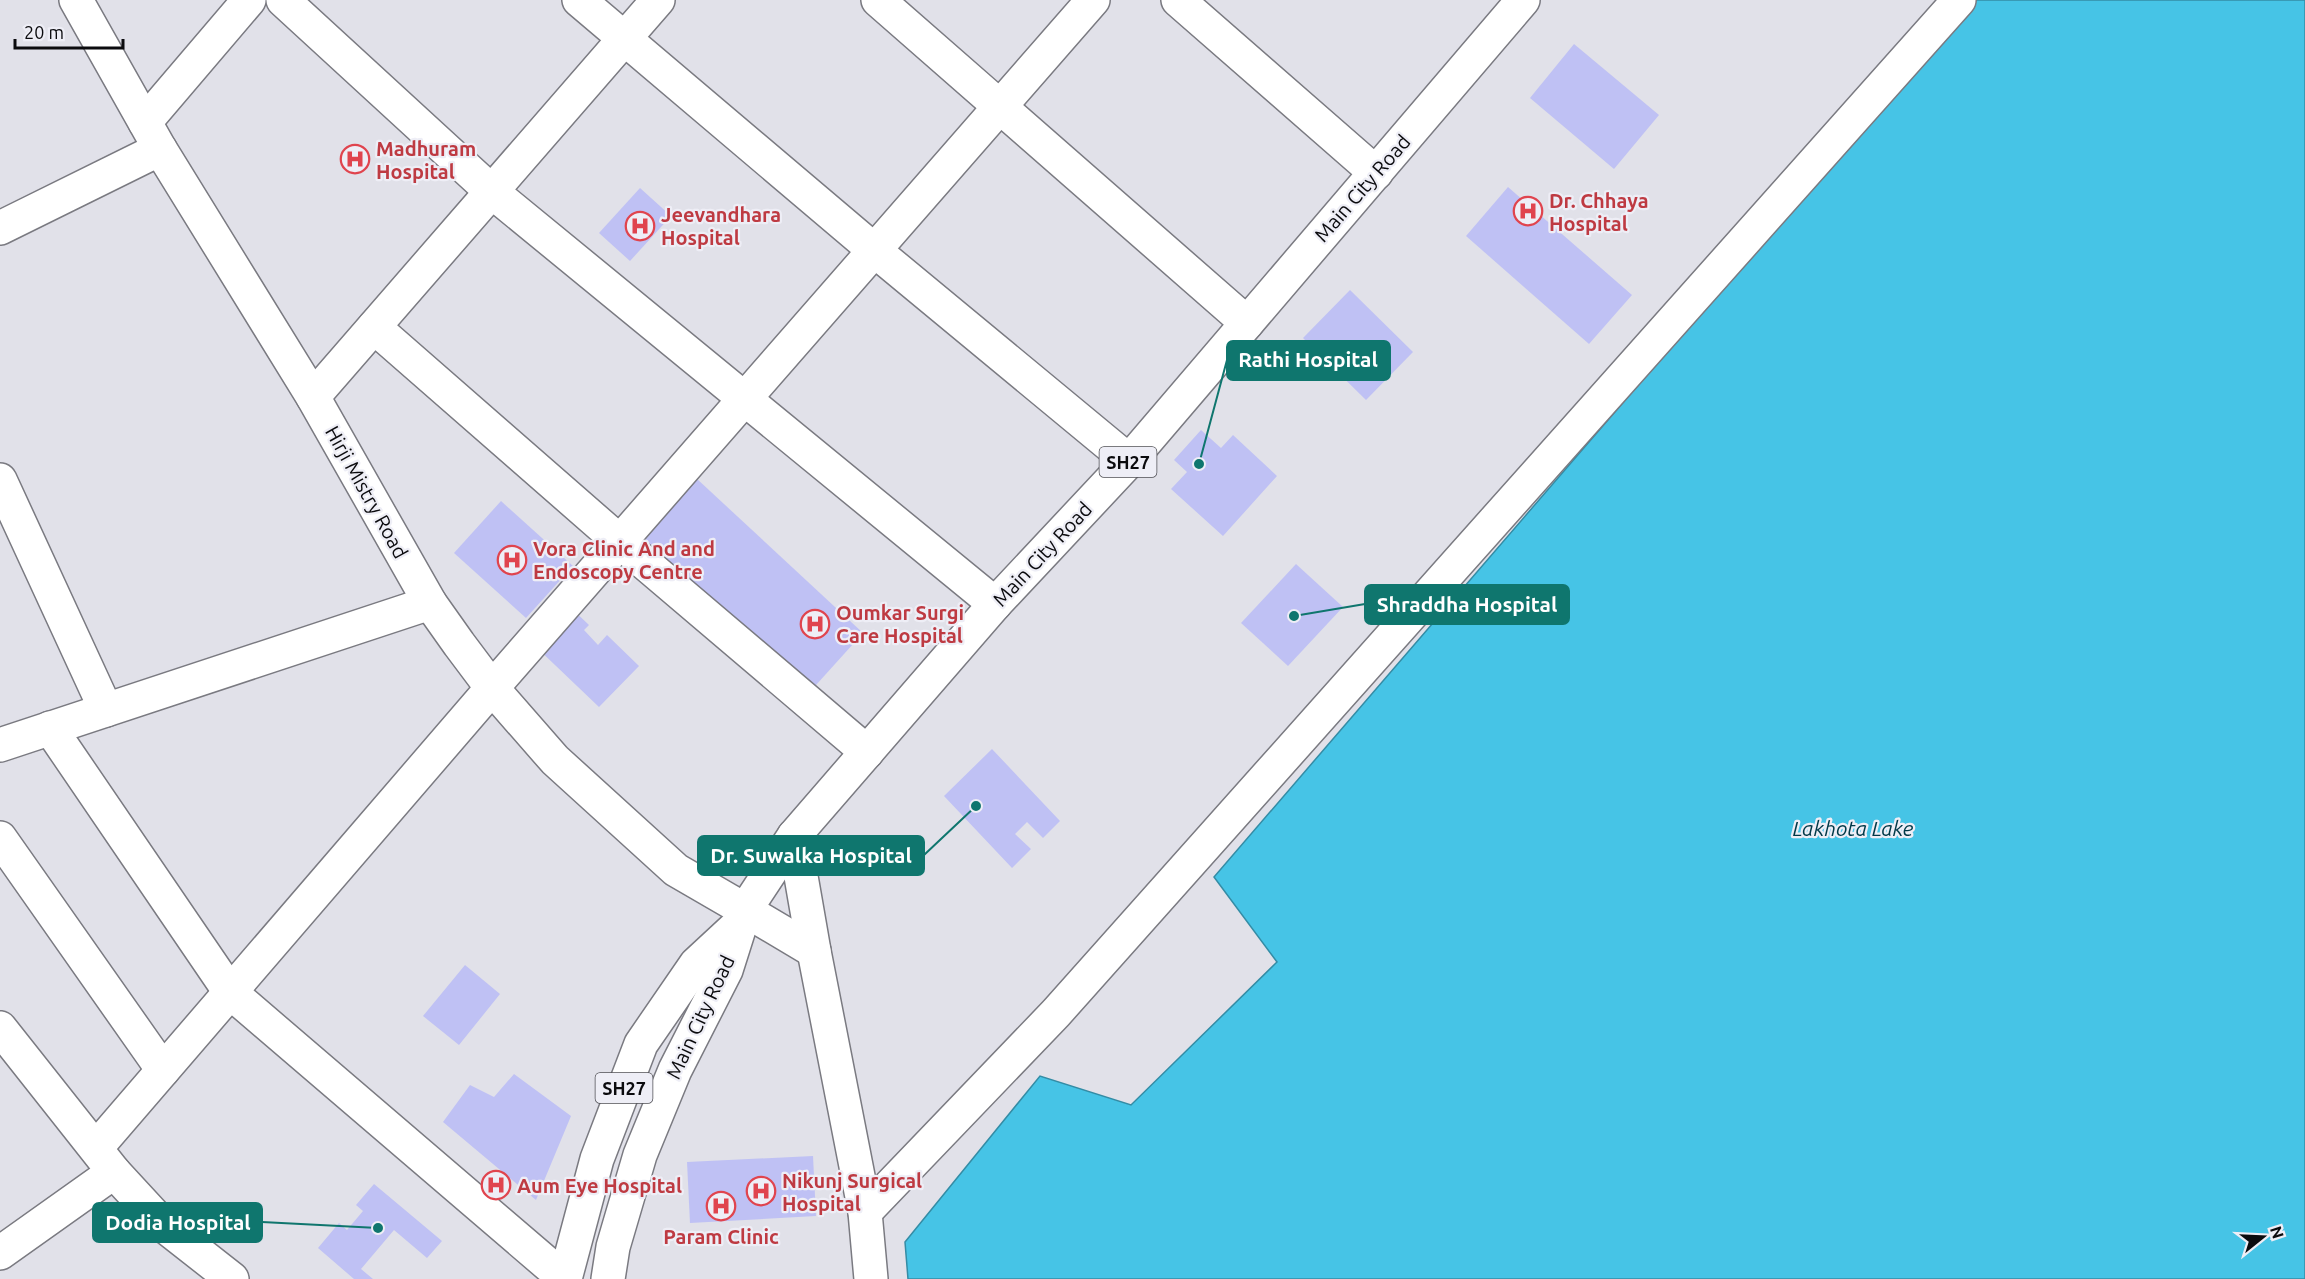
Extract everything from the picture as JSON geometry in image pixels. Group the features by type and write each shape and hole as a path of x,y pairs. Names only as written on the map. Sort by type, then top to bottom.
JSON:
{"street":[{"name":"Hirji Mistry Road","path":"76,0 152,135 313,397 430,603 492,688 555,760 675,870 742,918 814,951"},
{"path":"283,0 491,192 995,604"},
{"path":"579,0 874,250 1129,461"},
{"path":"313,397 658,0"},
{"path":"878,0 1247,323"},
{"path":"0,1254 105,1160 163,1070 492,688 1093,0"},
{"path":"1178,0 1376,173"},
{"name":"Main City Road","path":"565,1279 597,1159 641,1044 696,964 742,918 794,836 995,604 1129,461 1523,0"},
{"path":"865,1212 1056,1013 1959,0"},
{"path":"0,228 152,135 245,2"},
{"path":"374,327 620,542 867,752"},
{"path":"0,480 106,710"},
{"path":"0,745 430,603"},
{"path":"50,728 230,992 565,1279"},
{"path":"794,836 865,1212 871,1279"},
{"path":"0,838 163,1070"},
{"name":"Main City Road","path":"608,1279 613,1247 640,1155 675,1070 726,970 742,918"},
{"path":"0,1028 105,1160 162,1224 232,1279"}],"water":[{"name":"Lakhota Lake","path":"1970,0 2305,0 2305,1279 908,1279 905,1242 1040,1076 1131,1105 1277,962 1214,877"}],"building":[{"path":"1574,44 1659,115 1614,169 1530,98"},
{"path":"1508,187 1632,295 1589,344 1466,236"},
{"path":"640,188 671,216 630,261 599,233"},
{"path":"1350,290 1413,352 1366,400 1303,338"},
{"path":"1201,430 1221,448 1233,435 1277,476 1223,536 1171,489 1187,472 1174,460"},
{"path":"696,478 863,633 807,695 639,540"},
{"path":"501,501 573,566 526,618 454,553"},
{"path":"1296,564 1343,607 1288,666 1241,623"},
{"path":"569,606 589,625 584,630 598,645 607,635 639,666 599,707 533,644"},
{"path":"992,749 1060,821 1043,838 1027,822 1015,834 1031,849 1012,868 944,796"},
{"path":"465,965 500,994 459,1045 423,1016"},
{"path":"514,1074 571,1116 536,1200 443,1122 470,1085 494,1097"},
{"path":"813,1156 816,1216 690,1223 687,1162"},
{"path":"374,1184 442,1241 427,1258 394,1230 361,1269 373,1279 354,1279 318,1248 339,1223 347,1230 363,1211 356,1205"}],"place":[{"name":"Madhuram Hospital","path":"355,159"},
{"name":"Dr. Chhaya Hospital","path":"1528,211"},
{"name":"Jeevandhara Hospital","path":"640,226"},
{"name":"Rathi Hospital","path":"1199,464"},
{"name":"Vora Clinic And and Endoscopy Centre","path":"512,560"},
{"name":"Shraddha Hospital","path":"1294,616"},
{"name":"Oumkar Surgi Care Hospital","path":"815,624"},
{"name":"Dr. Suwalka Hospital","path":"976,806"},
{"name":"Aum Eye Hospital","path":"496,1185"},
{"name":"Nikunj Surgical Hospital","path":"761,1191"},
{"name":"Param Clinic","path":"721,1206"},
{"name":"Dodia Hospital","path":"378,1228"}]}
